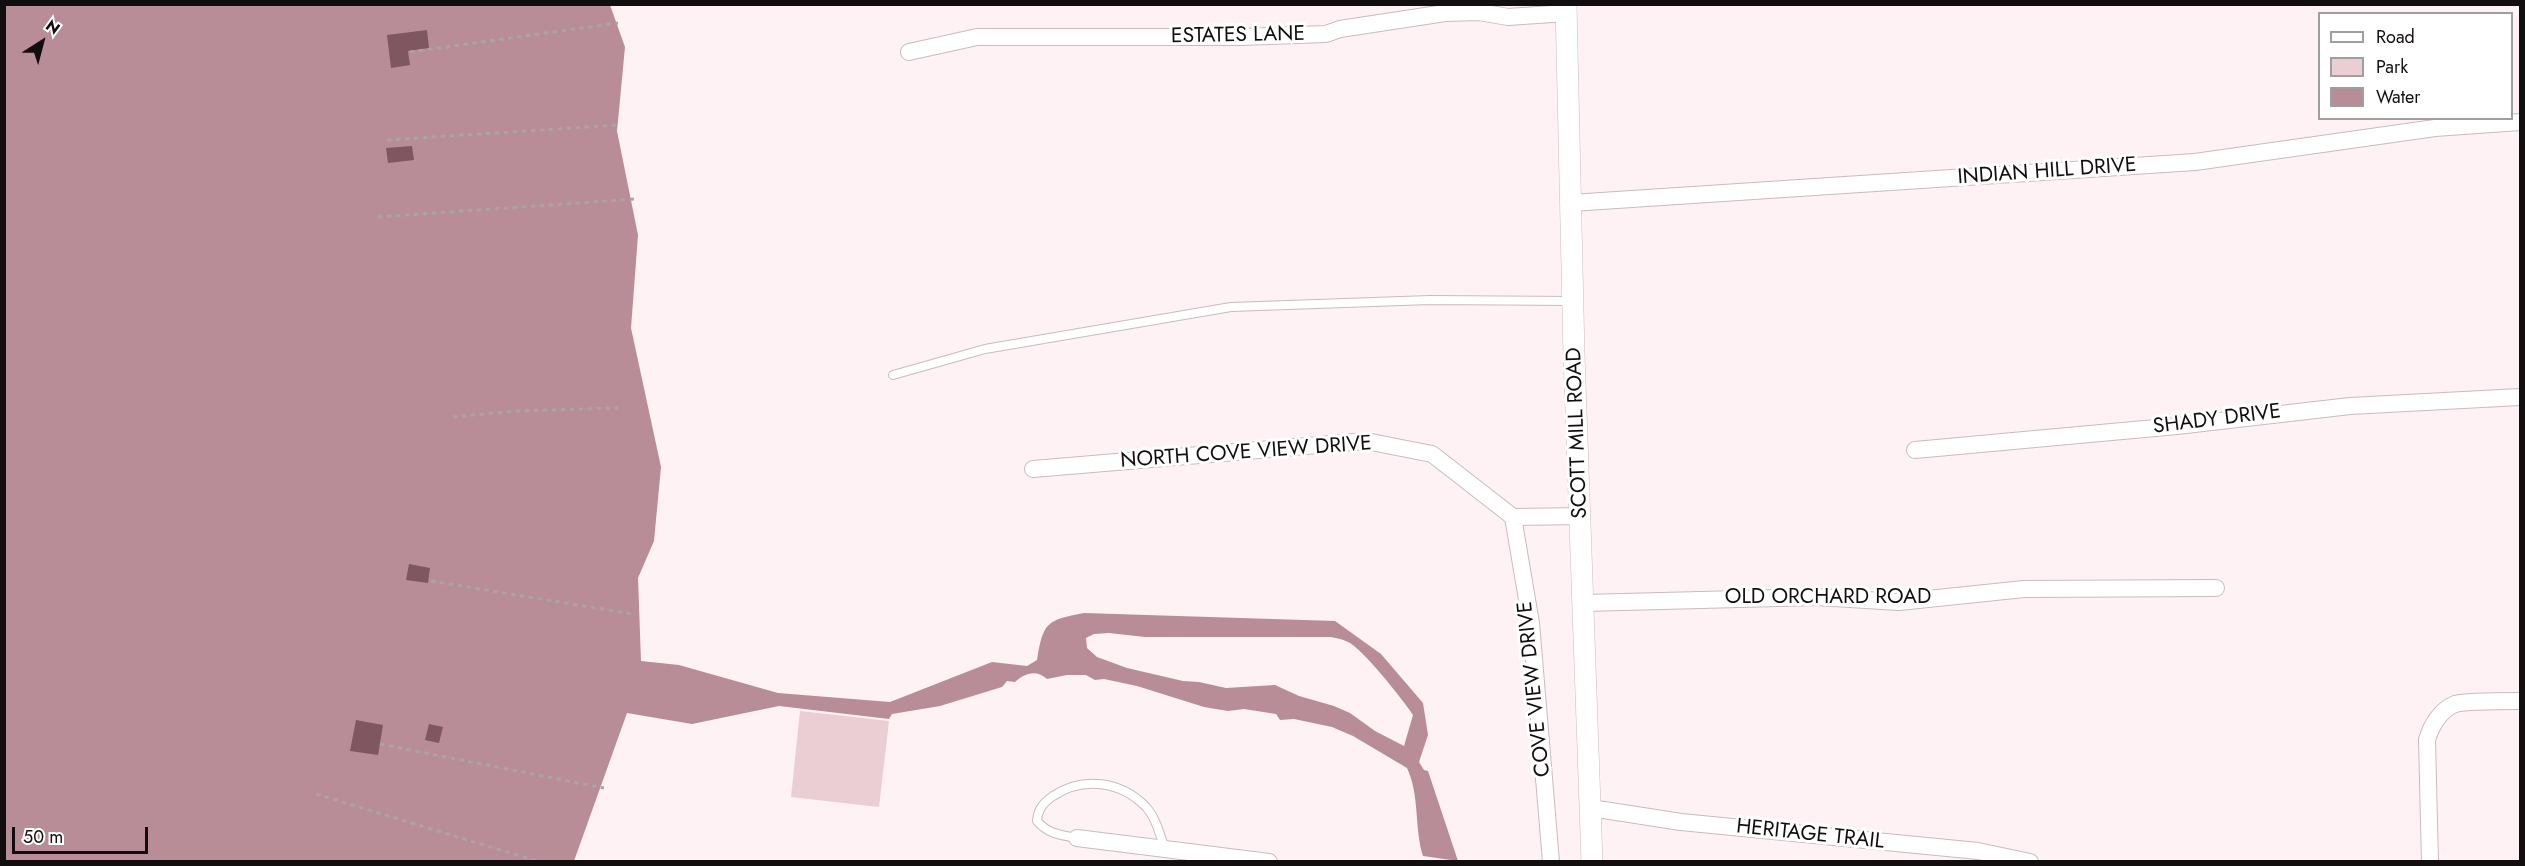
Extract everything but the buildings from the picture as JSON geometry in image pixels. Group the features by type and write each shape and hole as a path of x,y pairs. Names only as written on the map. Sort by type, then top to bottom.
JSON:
{"street":[{"name":"ESTATES LANE","path":"909,52 977,37 1241,38 1326,34 1340,29 1445,13 1479,12 1508,17 1567,9"},
{"name":"SCOTT MILL ROAD","path":"1567,9 1592,861"},
{"name":"INDIAN HILL DRIVE","path":"1571,203 2195,162 2435,128 2520,122"},
{"name":"SHADY DRIVE","path":"1915,450 2177,426 2350,406 2520,397"},
{"name":"NORTH COVE VIEW DRIVE","path":"1032,469 1366,441 1432,454 1513,517"},
{"path":"1513,517 1581,516"},
{"name":"COVE VIEW DRIVE","path":"1513,517 1531,624 1551,861"},
{"name":"OLD ORCHARD ROAD","path":"1584,603 1817,597 1899,602 2024,589 2216,588"},
{"path":"2430,861 2427,740 2430,729 2436,719 2455,704 2520,700"},
{"name":"HERITAGE TRAIL","path":"1591,808 1681,822 1978,851 2030,861"},
{"path":"1077,838 1269,861"}],"lane":[{"path":"893,375 985,349 1231,307 1430,300 1574,301"},
{"path":"1077,838 1053,834 1042,828 1037,821 1038,810 1067,787 1098,783 1116,787 1133,796 1148,809 1165,849"}],"path":[{"path":"410,52 618,23"},
{"path":"387,140 619,125"},
{"path":"378,217 635,199"},
{"path":"453,417 515,411 618,408"},
{"path":"431,581 633,614"},
{"path":"380,744 604,788"},
{"path":"316,794 540,861"}],"green space":[{"path":"800,711 889,721 879,807 791,797"}],"water":[{"path":"5,4 610,5 625,47 617,131 638,235 631,328 661,467 654,541 638,578 641,661 679,665 778,693 890,702 992,662 1027,666 1037,660 1042,638 1049,625 1062,618 1084,613 1335,621 1381,654 1423,703 1428,735 1419,762 1424,770 1428,771 1458,861 1423,856 1414,789 1407,768 1353,736 1332,727 1294,719 1280,720 1276,714 1244,709 1228,711 1204,707 1137,686 1104,679 1095,680 1086,675 1067,675 1047,679 1035,673 1026,674 1015,682 1007,681 1002,687 940,706 892,714 889,719 779,706 692,724 627,713 574,861 5,862","holes":["1109,633 1145,637 1330,637 1346,641 1373,664 1413,715 1404,746 1375,731 1350,713 1299,696 1275,685 1226,688 1183,681 1127,668 1097,657 1087,648 1086,638 1094,634"]}]}
